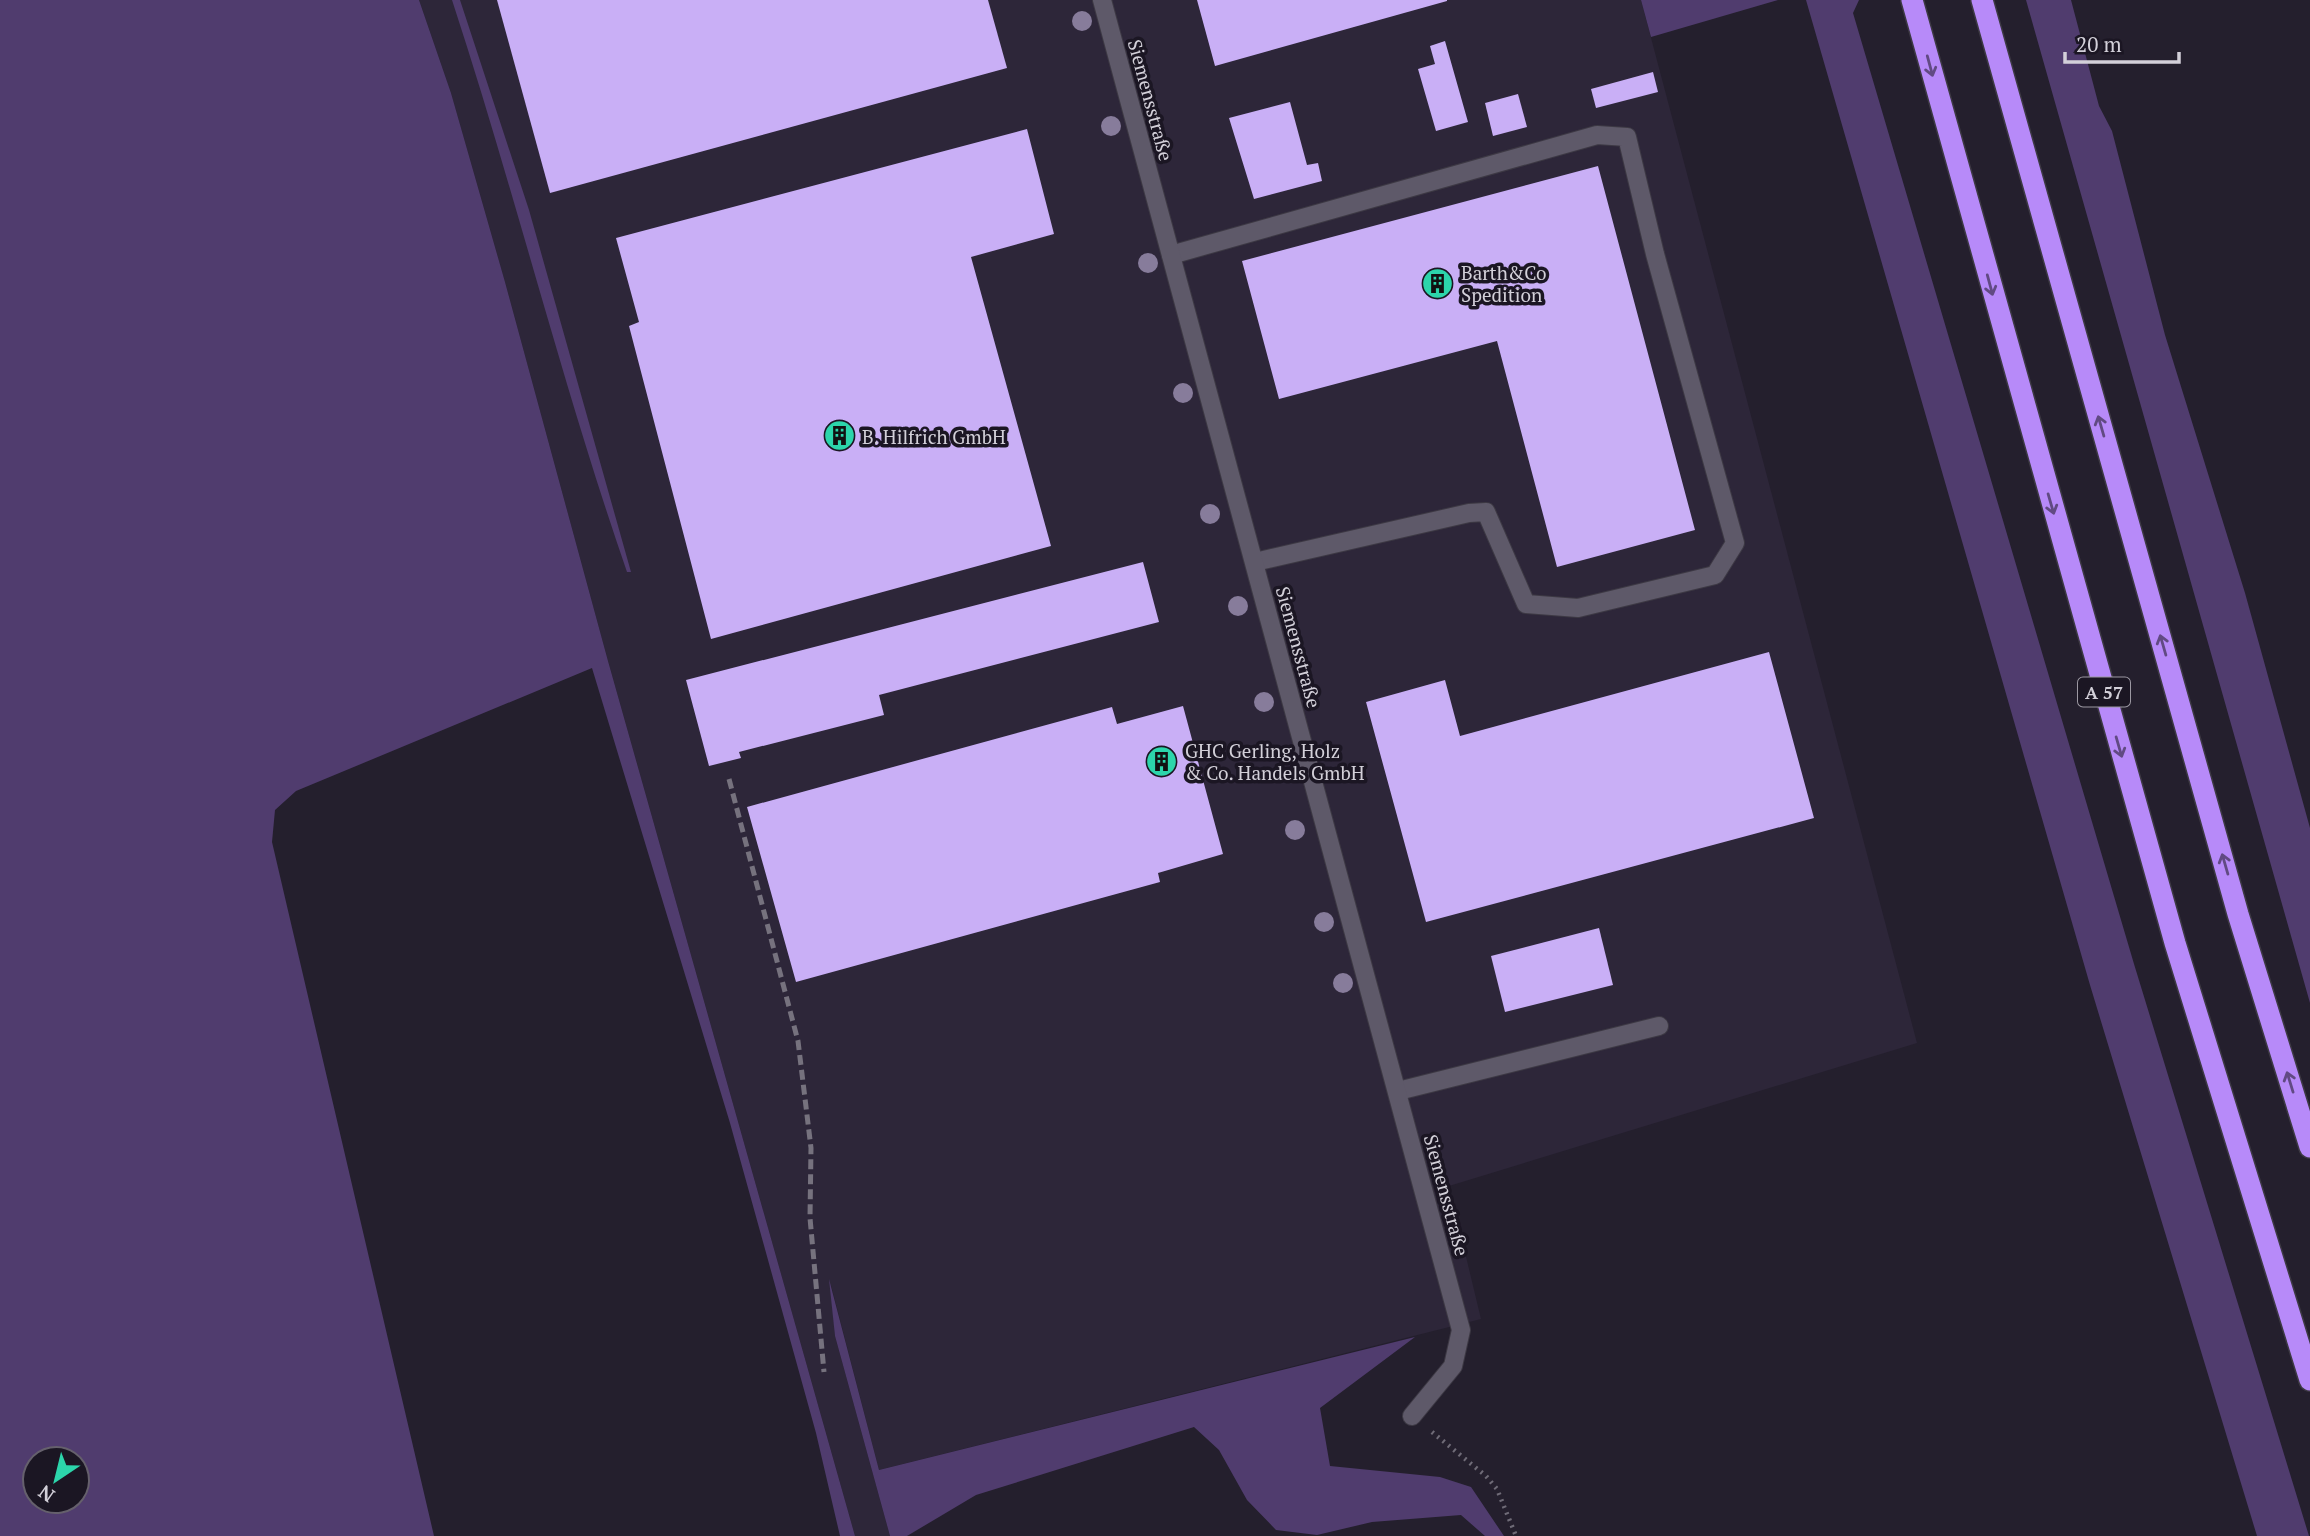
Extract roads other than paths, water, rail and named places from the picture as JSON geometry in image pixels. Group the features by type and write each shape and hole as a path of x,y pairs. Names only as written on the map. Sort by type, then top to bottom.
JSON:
{"highway":[{"name":"A 57","path":"1912,0 2175,943 2310,1381"},
{"path":"1982,0 2238,914 2310,1147"}],"street":[{"name":"Siemensstraße","path":"1102,0 1461,1329 1453,1366 1412,1416"},
{"path":"1171,256 1597,135 1627,137 1655,254 1735,543 1715,575 1578,608 1526,604 1486,512 1468,513 1255,562"},
{"path":"1398,1091 1659,1026"}],"railway":[{"path":"729,779 798,1041 811,1148 810,1218 824,1372"}],"place":[{"name":"Barth&Co Spedition","path":"1438,283"},
{"name":"B. Hilfrich GmbH","path":"839,436"},
{"name":"GHC Gerling, Holz & Co. Handels GmbH","path":"1162,761"}]}
